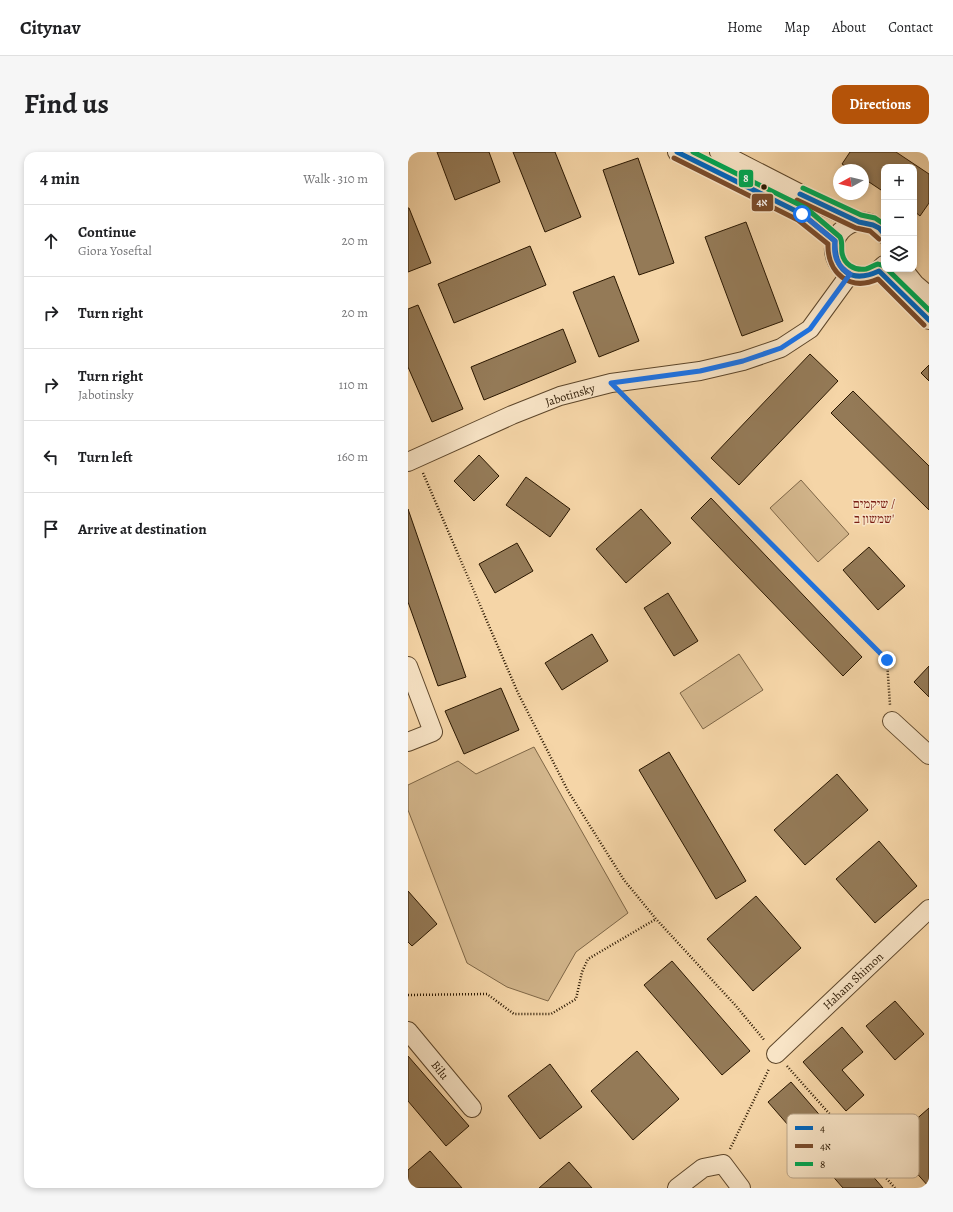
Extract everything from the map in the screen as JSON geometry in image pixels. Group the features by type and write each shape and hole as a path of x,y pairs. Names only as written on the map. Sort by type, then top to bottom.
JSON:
{"street":[{"path":"677,152 802,214 835,241"},
{"path":"718,152 828,208 859,222"},
{"path":"881,230 866,222 851,224 844,228 839,234 835,241 834,249 838,264 843,270 857,277 872,275 881,268"},
{"path":"885,272 929,320"},
{"path":"905,272 915,284 929,296"},
{"name":"Jabotinsky","path":"413,460 512,415 560,396 611,383 700,371 743,361 781,348 810,329 850,274"},
{"path":"408,666 432,732 408,742"},
{"path":"892,721 929,755"},
{"name":"Haham Shimon","path":"776,1054 929,909"},
{"name":"Bilu","path":"408,1031 472,1108"},
{"path":"677,1188 703,1168 723,1164 741,1188"}],"path":[{"path":"611,383 887,660 892,721"},
{"path":"413,460 518,693 568,791 624,880 829,1114"},
{"path":"408,995 487,994 514,1014 551,1014 576,999 582,972 588,960 656,918"},
{"path":"723,1164 776,1054"},
{"path":"886,1178 895,1188"}],"shaded area":[{"path":"801,480 849,534 818,562 770,508"},
{"path":"739,654 763,690 703,729 680,693"},
{"path":"534,747 628,913 576,952 548,1001 507,987 467,963 408,810 408,785 458,761 476,774"}],"building":[{"path":"437,152 489,152 500,182 455,200"},
{"path":"513,152 555,152 581,217 545,232"},
{"path":"850,152 896,152 914,164 881,164 881,190 869,182 869,164 842,164"},
{"path":"638,158 674,263 639,275 603,170"},
{"path":"917,166 929,174 929,203 920,216 917,214"},
{"path":"408,208 431,263 408,272"},
{"path":"746,222 783,321 742,336 705,237"},
{"path":"530,246 546,285 454,323 438,284"},
{"path":"614,276 639,341 599,357 573,292"},
{"path":"418,305 463,409 432,422 408,367 408,309"},
{"path":"563,329 576,362 484,400 471,367"},
{"path":"810,354 838,381 739,485 711,458"},
{"path":"929,365 929,381 921,373"},
{"path":"853,391 929,466 929,510 831,413"},
{"path":"479,455 499,476 474,501 454,481"},
{"path":"526,477 570,509 550,537 506,505"},
{"path":"711,498 862,657 843,676 691,518"},
{"path":"408,509 466,677 438,686 408,602"},
{"path":"641,509 671,543 626,583 596,549"},
{"path":"517,543 533,571 495,593 479,564"},
{"path":"869,547 905,586 878,610 843,570"},
{"path":"668,593 698,641 674,656 644,608"},
{"path":"592,634 608,661 562,690 545,663"},
{"path":"929,666 929,697 914,682"},
{"path":"501,688 519,730 464,754 445,711"},
{"path":"669,752 746,881 716,899 639,770"},
{"path":"837,774 868,810 805,865 774,830"},
{"path":"879,841 917,886 875,923 836,879"},
{"path":"408,891 437,924 412,946 408,942"},
{"path":"756,896 801,948 753,991 707,939"},
{"path":"672,961 750,1051 722,1075 644,985"},
{"path":"895,1001 924,1034 895,1060 866,1026"},
{"path":"842,1027 863,1052 842,1070 864,1095 846,1111 803,1062"},
{"path":"637,1051 679,1099 633,1140 591,1091"},
{"path":"408,1056 469,1126 446,1146 408,1101"},
{"path":"550,1064 582,1107 540,1139 508,1096"},
{"path":"791,1082 819,1114 787,1114 787,1124 768,1102"},
{"path":"929,1108 929,1187 919,1176 919,1117"},
{"path":"430,1151 462,1188 414,1188 408,1182 408,1170"},
{"path":"569,1162 592,1188 539,1188"},
{"path":"834,1178 874,1178 883,1188 843,1188"}],"transit line":[{"name":"4","path":"677,152 802,214 835,241 835,251 838,260 841,267 846,272 860,276 869,275 879,271 929,320"},
{"name":"8","path":"693,152 806,208 840,237 843,257 850,266 857,269 868,269 878,264 881,265"},
{"name":"4א","path":"674,158 798,220 828,244 831,264 842,277 858,283 878,279 924,325"},
{"name":"8","path":"803,188 861,215 875,218 881,222"},
{"name":"4","path":"800,194 859,222 873,225 881,230"},
{"name":"4א","path":"797,200 856,228 870,231 879,239"},
{"name":"8","path":"890,272 929,310"}],"district":[{"name":"שיקמים / שמשון ב'","path":"874,510"}],"route":[{"path":"802,214 835,241 835,257 838,264 843,270 850,274 810,329 781,348 743,361 700,371 611,383 887,660"}]}
